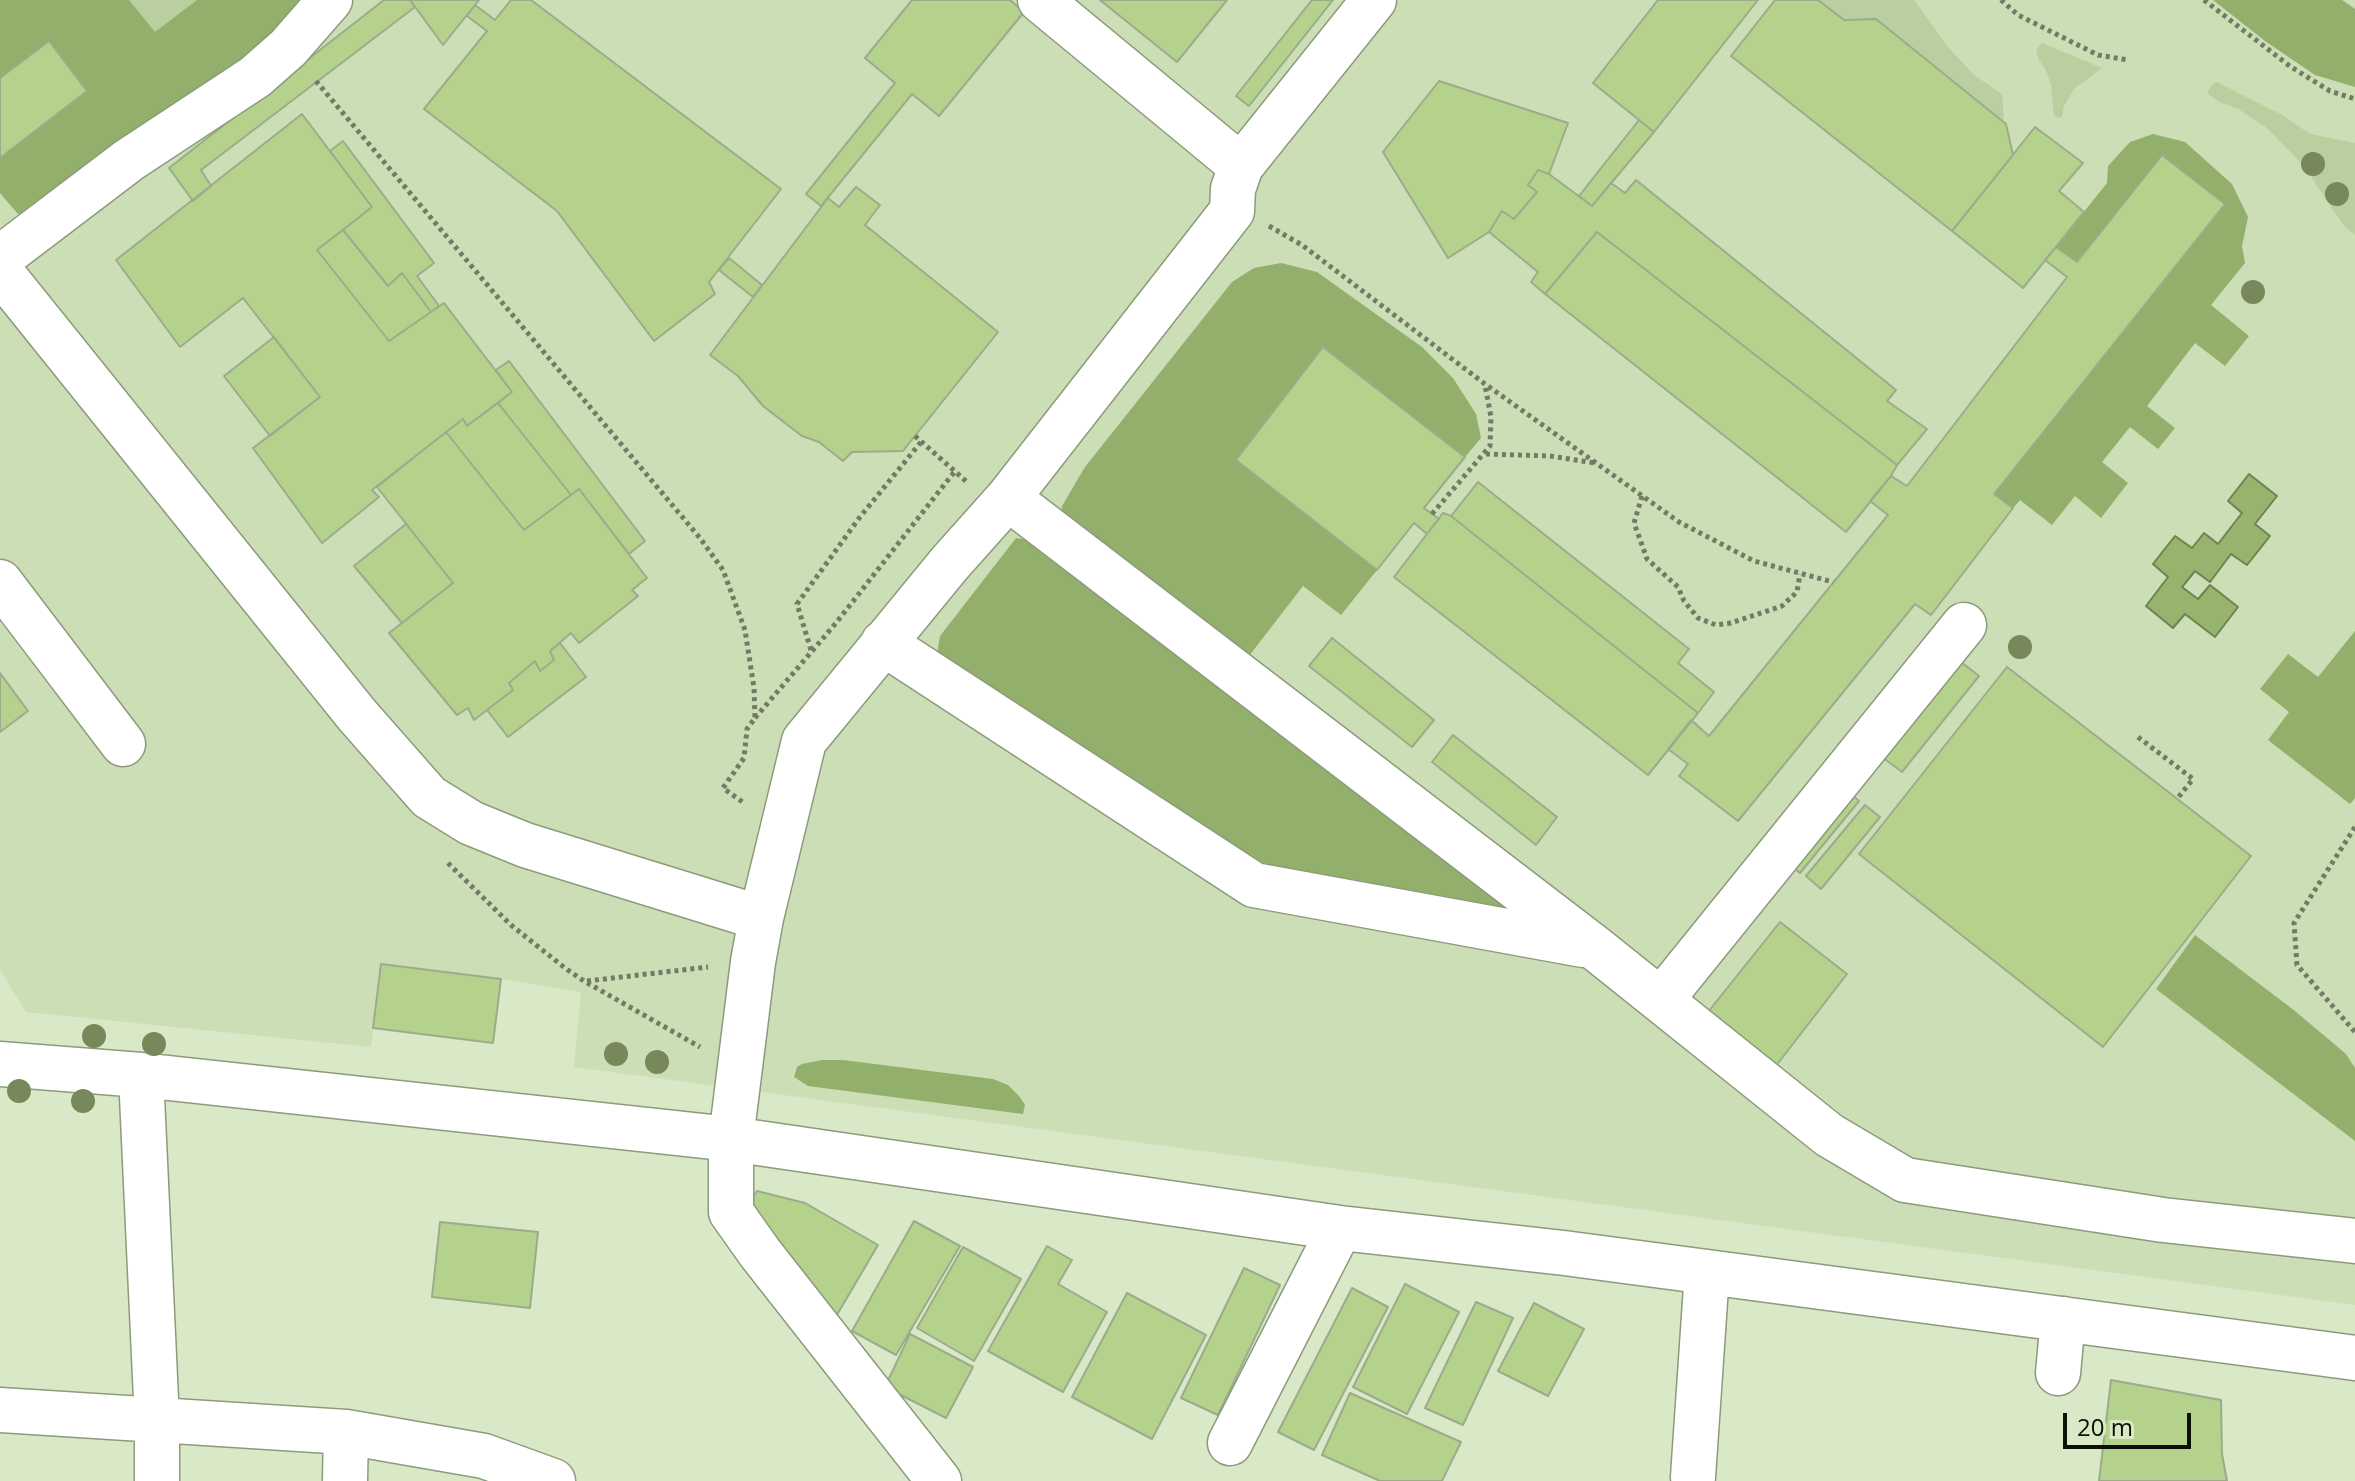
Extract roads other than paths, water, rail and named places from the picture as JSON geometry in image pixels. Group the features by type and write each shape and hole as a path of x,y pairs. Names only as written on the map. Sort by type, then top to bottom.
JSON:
{"street":[{"path":"0,258 129,160 255,77 288,48 330,0"},
{"path":"1040,0 1241,166"},
{"path":"939,1481 731,1212 731,1139 753,962 804,741 883,643 1003,504 1232,211 1233,189 1241,166 1374,0"},
{"path":"0,271 357,715 429,797 471,823 525,845 761,918"},
{"path":"1003,504 1594,947 1829,1135 1905,1180 2163,1220 2355,1241"},
{"path":"0,582 123,744"},
{"path":"1661,1000 1964,625"},
{"path":"883,643 1254,885 1594,947"},
{"path":"0,1064 141,1075 731,1139 1340,1228 1564,1253 2355,1358"},
{"path":"141,1075 157,1481"},
{"path":"1230,1443 1340,1228"},
{"path":"1693,1477 1707,1272"},
{"path":"2058,1373 2063,1319"},
{"path":"0,1410 346,1432 484,1456 553,1481"},
{"path":"345,1481 346,1432"}]}
